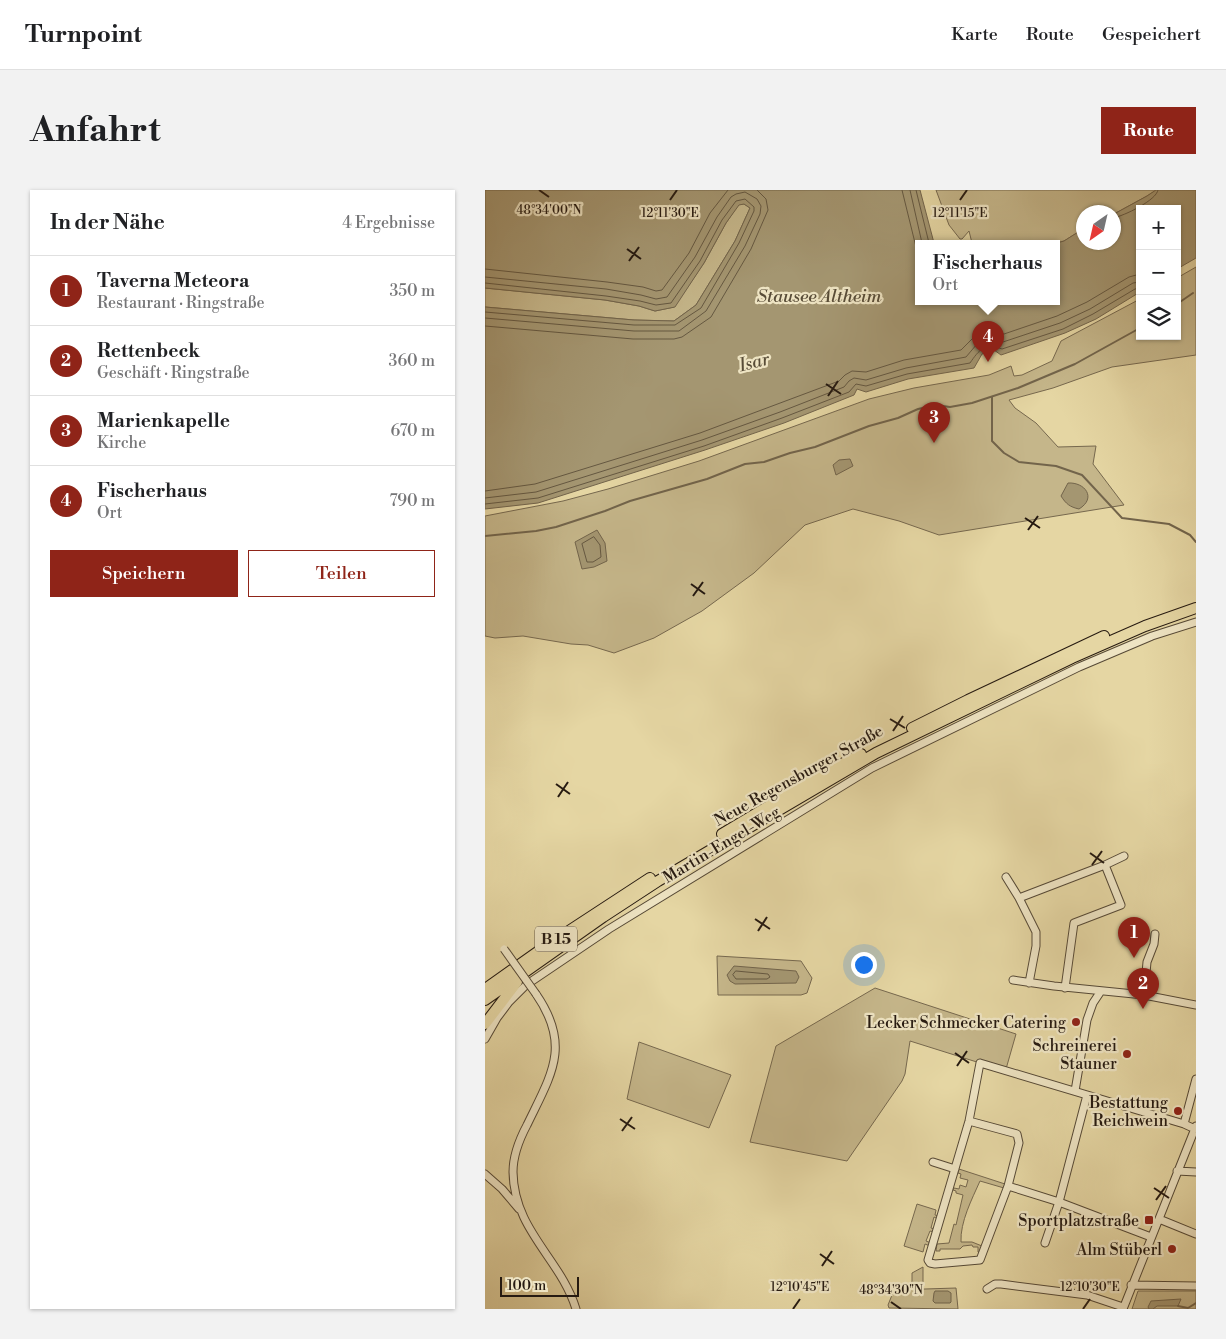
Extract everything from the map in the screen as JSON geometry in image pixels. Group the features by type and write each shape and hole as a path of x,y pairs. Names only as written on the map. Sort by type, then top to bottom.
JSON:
{"highway":[{"name":"Neue Regensburger Straße","path":"486,988 624,893 819,776 1067,652 1142,620 1196,600"},
{"name":"B 15","path":"485,1000 657,881 875,754 1072,658 1145,626 1196,608"},
{"path":"485,1024 528,970"}],"street":[{"name":"Martin-Engel-Weg","path":"485,1039 509,1002 526,985 609,929 872,768 1079,667 1152,636 1196,622"},
{"path":"1019,898 1105,865 1123,856"},
{"path":"1065,988 1075,923 1121,904 1105,865"},
{"path":"1006,877 1036,932 1036,946 1029,983"},
{"path":"1143,995 1147,962 1154,944 1155,934"},
{"path":"505,950 548,1013 552,1024 555,1050 550,1076 520,1138 515,1156 514,1179 521,1212"},
{"path":"1013,980 1065,988 1143,995 1196,1005"},
{"path":"1075,1091 1087,1020 1093,1003 1101,991"},
{"path":"969,1122 1017,1134 1019,1143 1008,1186 980,1260 935,1264 928,1260 969,1122 980,1064 1195,1127 1123,1308 1087,1295 1001,1284 995,1284 987,1289"},
{"path":"1184,1124 1196,1079"},
{"path":"1045,1243 1059,1202 1087,1095"},
{"path":"933,1162 955,1169"},
{"path":"1177,1171 1196,1172"},
{"path":"485,1174 502,1189 521,1212 540,1247 568,1289 576,1309"},
{"path":"1008,1186 1059,1202 1151,1237"},
{"path":"1159,1219 1196,1234"},
{"path":"1131,1285 1196,1286"}],"shaded area":[{"path":"936,190 1156,190 1121,210 1121,205 1076,205 1076,233 1060,242 1060,240 971,240 969,231 960,239 949,225"},
{"path":"739,204 744,204 750,208 735,241 696,305 674,321 634,320 485,307 485,288 605,300 655,311 674,307 704,263"},
{"path":"1196,267 1196,355 1112,367 1053,388 1009,400 1015,408 1036,423 1058,447 1096,446 1093,464 1124,505 939,535 899,521 853,509 805,525 754,573 702,611 654,638 614,653 588,645 523,636 495,638 485,636 485,516 563,501 608,489 699,461 869,399 914,388 989,375 1011,366 1014,376 1022,375 1052,361 1061,341 1136,301 1136,340 1181,340 1181,276"},
{"path":"717,956 801,961 812,978 807,993 801,995 718,995"},
{"path":"875,988 1016,1034 1006,1069 980,1063 910,1041 905,1074 902,1081 847,1161 750,1142 776,1046"},
{"path":"639,1042 731,1075 709,1128 627,1099"},
{"path":"959,1169 1005,1184 1004,1188 980,1181 967,1211 962,1227 961,1242 972,1242 982,1246 980,1252 978,1252 978,1247 973,1247 972,1245 963,1246 960,1249 940,1249 940,1251 936,1251 937,1244 949,1243 954,1224 956,1225 963,1195 953,1190 954,1188 959,1189 960,1185 966,1187 968,1180 960,1178"},
{"path":"917,1204 936,1210 935,1215 939,1216 938,1219 934,1217 931,1228 935,1229 934,1232 930,1231 926,1241 931,1243 930,1246 925,1244 923,1252 904,1246"},
{"path":"923,1267 923,1286 912,1286 912,1273"},
{"path":"956,1288 958,1309 889,1308 888,1305 894,1290"},
{"path":"1138,1291 1196,1291 1196,1309 1132,1309"}],"water":[{"name":"Stausee Altheim","path":"485,190 920,190 933,240 915,240 915,305 1060,305 1060,242 1076,233 1076,250 1121,250 1121,210 1156,190 1196,190 1196,258 1181,267 1181,205 1136,205 1136,294 1096,319 1065,333 1001,355 994,350 982,354 974,368 908,379 866,392 857,389 854,395 784,423 538,503 485,509 485,307 634,320 674,321 696,305 735,241 750,208 744,204 739,205 675,307 655,311 605,300 485,288"},
{"path":"850,459 853,466 836,475 833,465 839,460"},
{"path":"1068,483 1079,485 1087,492 1087,500 1079,509 1069,505 1061,496"},
{"path":"597,530 605,543 607,561 594,567 582,569 575,542"},
{"path":"734,966 796,971 799,977 796,983 735,984 730,981 727,975"},
{"path":"935,1291 948,1291 951,1293 951,1302 935,1303 933,1301"},
{"path":"1181,1299 1178,1306 1157,1306 1153,1309 1148,1307 1151,1301"}],"waterway":[{"path":"1181,301 1193,293"},
{"path":"485,536 556,527 630,501 707,479 745,464 764,462 815,447 869,426 898,418 918,409 936,405 950,407 972,403 1018,388 1075,364 1136,330"},
{"path":"992,397 992,441 1004,453 1019,462 1056,466 1082,475 1122,518 1169,524 1190,535 1196,542"},
{"path":"1178,1306 1188,1308 1196,1303"}],"place":[{"name":"Fischerhaus","path":"988,362"},
{"name":"Marienkapelle","path":"934,443"},
{"name":"Taverna Meteora","path":"1134,958"},
{"name":"Rettenbeck","path":"1143,1009"},
{"name":"Lecker Schmecker Catering","path":"1076,1022"},
{"name":"Schreinerei Stauner","path":"1127,1054"},
{"name":"Bestattung Reichwein","path":"1178,1111"},
{"name":"Sportplatzstraße","path":"1149,1220"},
{"name":"Alm Stüberl","path":"1172,1249"}],"water label":[{"name":"Isar","path":"754,362"}]}
